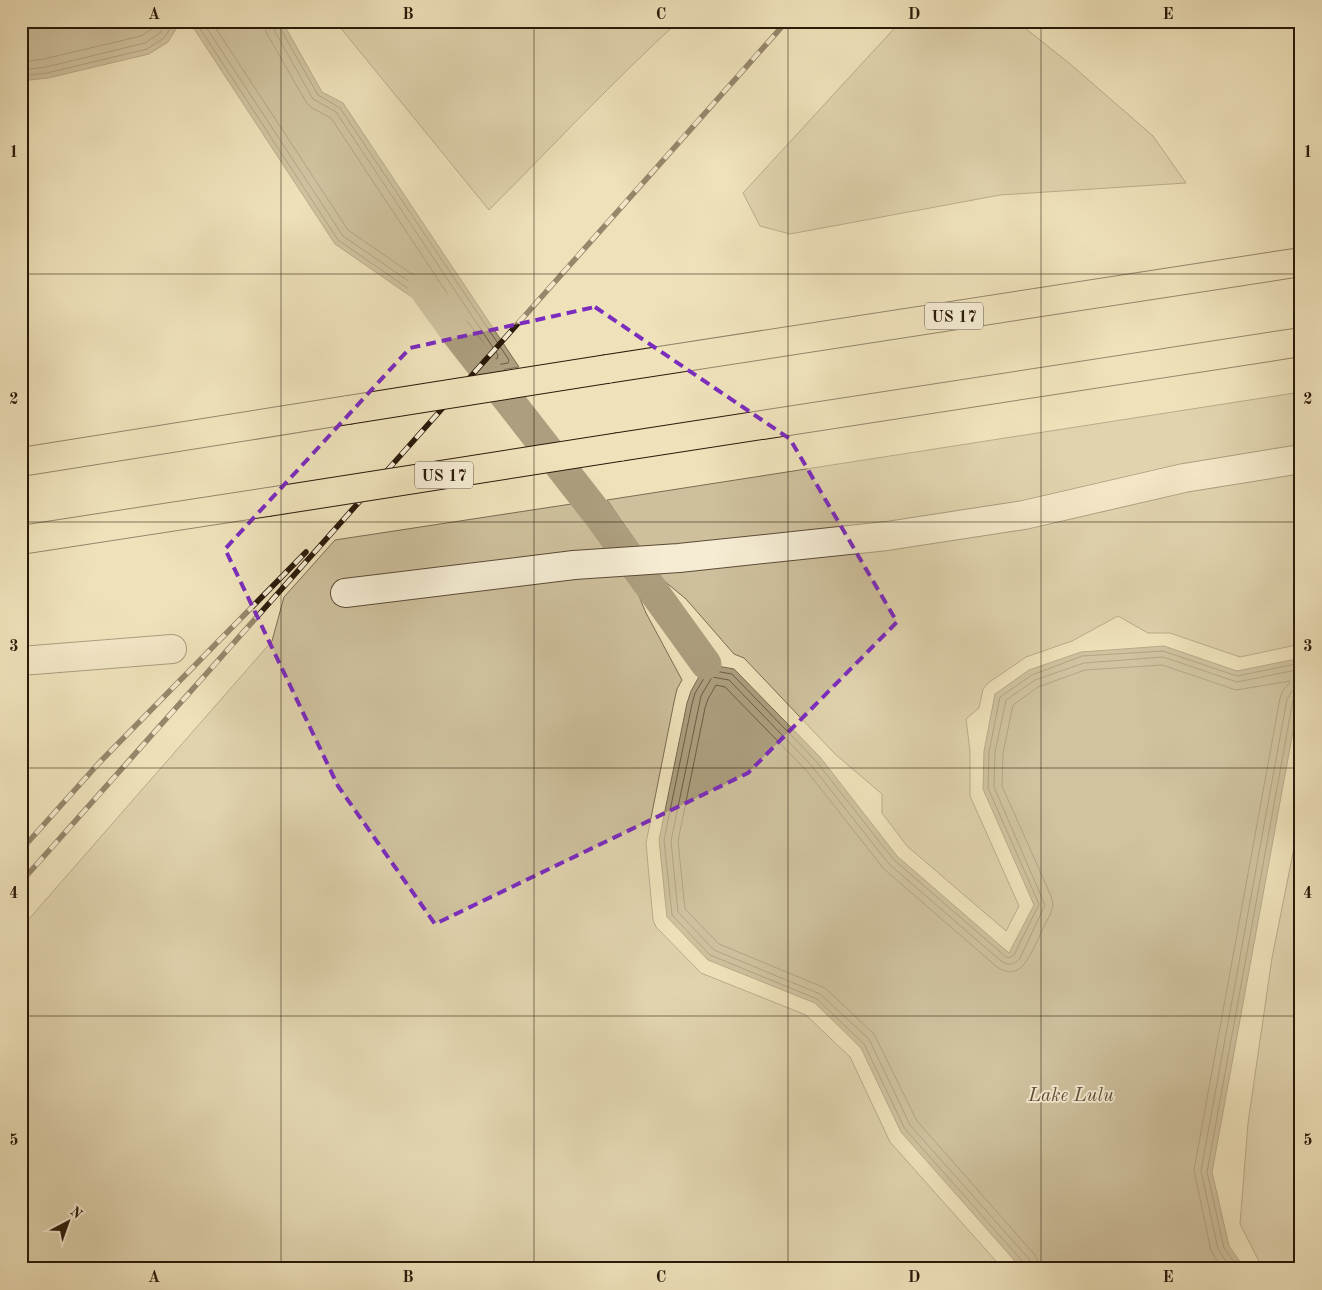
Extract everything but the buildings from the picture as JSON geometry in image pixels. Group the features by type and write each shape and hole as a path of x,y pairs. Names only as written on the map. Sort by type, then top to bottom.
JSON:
{"highway":[{"name":"US 17","path":"21,462 1301,262"},
{"name":"US 17","path":"21,540 1301,342"}],"lane":[{"path":"345,593 574,565 679,558 887,536 1014,516 1184,478 1301,459"},
{"path":"21,661 172,649"}],"highlighted area":[{"path":"595,307 790,439 897,622 748,773 435,924 338,786 225,549 410,348"}],"shaded area":[{"path":"335,21 679,21 606,91 489,210"},
{"path":"901,21 1016,21 1069,63 1153,136 1186,183 1000,195 790,234 760,226 743,193"},
{"path":"1301,392 1301,644 1240,657 1170,633 1148,633 1118,616 1072,641 1026,657 988,683 983,689 979,708 966,719 970,751 970,796 1019,906 1006,931 907,846 882,813 882,794 835,754 744,658 734,654 686,599 663,580 607,500"},
{"path":"578,503 634,584 646,613 682,680 677,689 674,702 646,843 653,920 656,927 701,973 806,1015 850,1057 890,1142 1003,1269 21,1269 21,928 272,641 284,597 335,540"},
{"path":"1301,813 1301,1269 1263,1269 1240,1224 1248,1123 1272,958"}],"water":[{"path":"38,21 181,21 168,42 149,54 48,78 21,81 21,25"},
{"path":"189,21 282,21 322,92 343,103 519,367 489,372 461,331 335,244"},
{"name":"Lake Lulu","path":"1164,646 1237,671 1301,658 1301,688 1212,1172 1229,1246 1245,1269 1022,1269 901,1132 861,1048 815,1003 708,960 667,917 659,840 687,703 691,691 706,664 734,669 820,757 897,856 1009,953 1034,905 983,789 984,751 995,694 1029,670 1081,652"}],"waterway":[{"path":"423,287 457,334 600,517 706,664"}],"railway":[{"path":"21,882 787,21"},
{"path":"21,850 99,763 306,552"}]}
